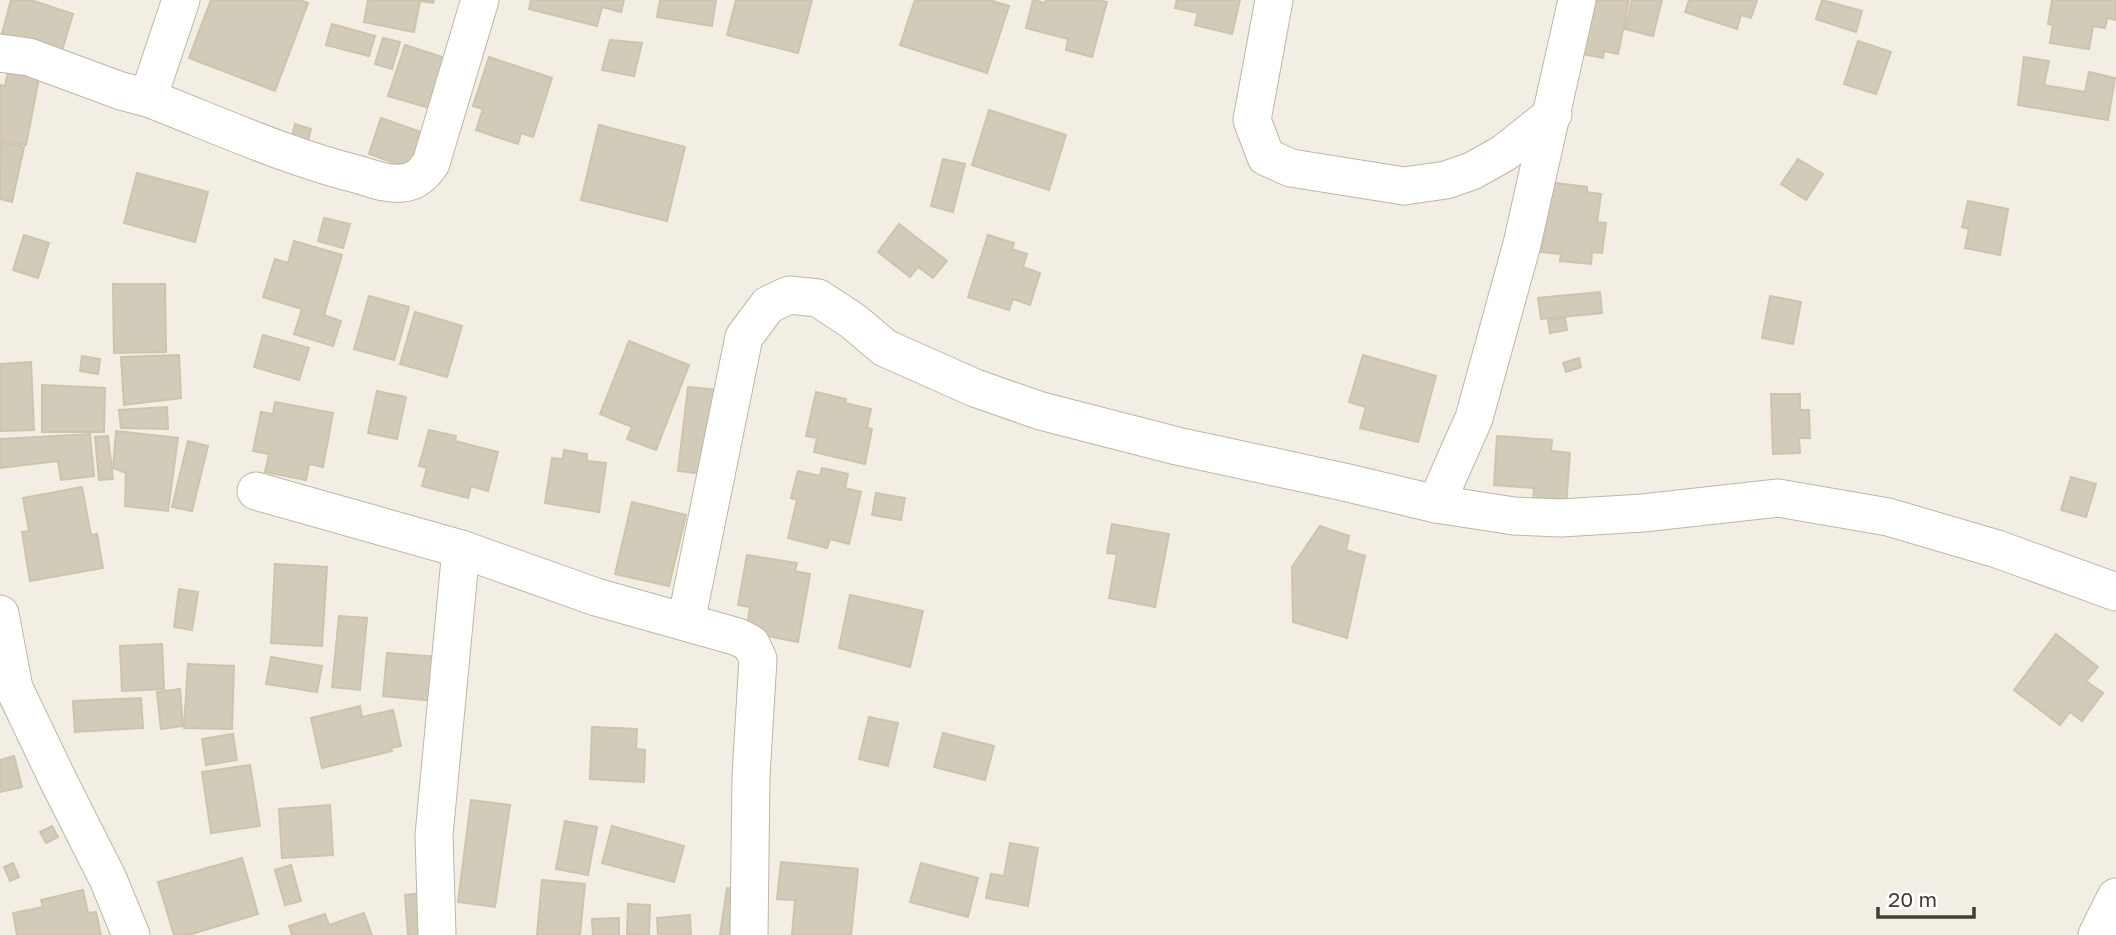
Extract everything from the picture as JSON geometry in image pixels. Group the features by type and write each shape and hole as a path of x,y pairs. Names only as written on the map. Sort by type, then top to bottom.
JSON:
{"street":[{"path":"148,98 181,0"},
{"path":"0,53 29,57 121,91 148,98 324,166 389,183 402,183 416,179 431,163 480,0"},
{"path":"1274,0 1252,120 1266,157 1291,168 1404,186 1446,180 1472,171 1504,153 1553,114"},
{"path":"1436,504 1474,418 1522,244 1577,0"},
{"path":"686,622 744,337 768,305 789,295 818,298 853,321 886,348 975,388 1041,411 1177,446 1436,504 1514,516 1561,518 1643,513 1778,498 1888,517 1997,549 2116,592"},
{"path":"256,491 461,549 596,597 738,637 751,644 758,659 751,776 749,935"},
{"path":"438,935 434,835 461,549"},
{"path":"0,614 14,688 108,879 131,935"},
{"path":"2097,935 2116,897"}],"building":[{"path":"11,0 31,0 73,14 60,57 2,34"},
{"path":"211,0 300,0 308,3 275,91 189,58"},
{"path":"368,0 434,0 433,3 420,1 414,32 364,22"},
{"path":"531,0 624,0 621,12 602,7 597,26 529,9"},
{"path":"660,0 716,0 712,26 657,17"},
{"path":"736,0 812,0 798,53 727,35"},
{"path":"915,0 989,0 1009,6 987,73 900,45"},
{"path":"1033,0 1045,3 1046,0 1107,2 1092,57 1066,50 1068,39 1026,28"},
{"path":"1177,0 1240,0 1232,34 1195,25 1198,13 1175,8"},
{"path":"1578,0 1629,0 1618,54 1604,51 1603,58 1568,51"},
{"path":"1632,0 1662,0 1653,36 1625,29"},
{"path":"1689,0 1757,0 1751,18 1741,15 1737,29 1685,12"},
{"path":"1822,0 1862,11 1856,32 1816,19"},
{"path":"2052,0 2116,0 2116,20 2107,18 2105,28 2093,26 2089,49 2050,43 2053,25 2048,24"},
{"path":"332,24 375,36 369,56 326,45"},
{"path":"383,38 400,42 392,69 375,64"},
{"path":"610,40 642,43 634,76 602,70"},
{"path":"1858,41 1891,52 1876,94 1844,84"},
{"path":"405,45 448,59 433,109 388,96"},
{"path":"489,57 552,78 533,137 521,133 518,144 476,130 483,109 473,106"},
{"path":"2024,57 2049,61 2044,85 2085,92 2089,72 2115,78 2108,120 2018,105"},
{"path":"8,72 39,78 26,145 0,140 0,85 5,86"},
{"path":"989,110 1066,135 1049,190 972,165"},
{"path":"381,118 424,133 411,169 369,154"},
{"path":"295,124 311,129 304,156 288,152"},
{"path":"599,125 685,147 667,221 581,200"},
{"path":"1,142 24,147 12,202 0,199"},
{"path":"943,159 965,164 953,212 931,206"},
{"path":"1798,159 1823,174 1806,200 1781,184"},
{"path":"137,173 208,192 195,242 124,223"},
{"path":"1540,181 1587,187 1587,192 1601,194 1597,222 1606,223 1602,253 1592,252 1591,264 1560,261 1561,254 1541,252 1544,235 1534,233"},
{"path":"1968,201 2008,209 2000,255 1965,248 1969,229 1962,227"},
{"path":"324,218 350,224 343,248 318,241"},
{"path":"899,224 947,261 933,278 918,267 910,277 878,252"},
{"path":"24,235 49,243 38,278 13,270"},
{"path":"988,235 1014,243 1012,249 1027,254 1023,267 1040,273 1030,305 1013,299 1009,310 968,297"},
{"path":"294,241 342,255 324,315 341,321 333,346 294,334 302,309 263,297 275,259 288,263"},
{"path":"113,284 165,284 166,352 114,353"},
{"path":"1600,292 1602,313 1541,319 1538,298"},
{"path":"369,296 409,307 394,360 354,349"},
{"path":"1770,296 1801,302 1793,344 1762,338"},
{"path":"415,312 462,326 447,377 400,364"},
{"path":"1565,318 1567,330 1550,333 1548,320"},
{"path":"263,335 309,348 299,380 254,367"},
{"path":"629,341 689,365 656,450 627,439 632,427 600,414"},
{"path":"179,355 181,398 124,405 121,357"},
{"path":"1363,355 1436,376 1418,442 1360,428 1366,407 1349,402"},
{"path":"82,356 100,359 98,374 80,371"},
{"path":"1579,358 1581,367 1566,372 1563,363"},
{"path":"31,362 34,430 0,431 0,364"},
{"path":"42,385 105,388 104,432 42,432"},
{"path":"688,387 719,390 709,475 678,471"},
{"path":"377,391 406,397 397,439 368,433"},
{"path":"816,392 846,399 845,403 871,409 867,428 872,429 865,464 814,452 817,438 806,436"},
{"path":"1771,394 1800,394 1800,410 1809,410 1810,438 1799,438 1800,453 1773,454"},
{"path":"275,402 333,413 323,467 309,464 306,480 265,472 269,454 253,451 261,412 273,414"},
{"path":"167,407 168,429 121,428 119,410"},
{"path":"429,430 456,436 455,441 498,452 488,491 471,486 468,498 422,486 427,468 419,466"},
{"path":"116,431 178,438 168,511 125,506 126,473 113,468"},
{"path":"90,434 94,476 61,480 58,461 0,468 0,439"},
{"path":"108,436 113,479 99,480 95,437"},
{"path":"1497,436 1552,440 1551,451 1570,453 1566,506 1533,503 1534,488 1494,485"},
{"path":"188,441 208,446 192,511 172,507"},
{"path":"564,450 587,454 587,461 606,463 599,512 545,503 552,458 563,459"},
{"path":"822,468 848,474 845,488 861,492 849,544 830,539 827,548 788,538 797,500 791,498 798,471 820,476"},
{"path":"2071,477 2096,484 2086,517 2061,510"},
{"path":"82,487 91,535 97,534 103,568 30,581 22,532 29,531 23,498"},
{"path":"876,493 905,498 901,520 872,515"},
{"path":"632,502 686,515 669,586 615,574"},
{"path":"1112,524 1169,534 1155,607 1109,598 1117,554 1107,553"},
{"path":"1320,526 1349,536 1346,550 1365,556 1347,638 1293,622 1292,567"},
{"path":"747,555 797,563 795,571 810,574 798,642 746,632 750,607 738,605"},
{"path":"275,564 327,567 322,646 271,643"},
{"path":"179,589 198,592 192,630 174,627"},
{"path":"850,595 923,611 910,667 839,648"},
{"path":"339,616 367,618 360,690 332,687"},
{"path":"2056,634 2098,667 2086,681 2103,693 2082,721 2070,712 2060,725 2014,690"},
{"path":"162,644 164,689 122,691 120,646"},
{"path":"387,653 439,657 434,701 383,696"},
{"path":"271,657 322,666 317,692 266,684"},
{"path":"188,664 234,666 232,729 184,728"},
{"path":"180,689 183,726 161,729 157,692"},
{"path":"141,698 143,728 75,732 73,701"},
{"path":"360,706 362,717 393,710 401,746 391,748 392,751 322,768 311,718"},
{"path":"869,717 898,723 888,766 859,759"},
{"path":"592,727 637,729 636,749 645,750 644,782 590,779"},
{"path":"943,733 994,746 985,780 934,767"},
{"path":"233,734 237,760 206,765 202,739"},
{"path":"14,756 22,787 0,792 0,760"},
{"path":"250,765 260,826 211,833 202,772"},
{"path":"471,800 510,805 495,907 458,902"},
{"path":"330,805 333,855 282,858 279,809"},
{"path":"565,821 597,827 588,875 556,869"},
{"path":"52,826 58,837 46,843 40,832"},
{"path":"612,826 684,846 674,882 602,863"},
{"path":"1010,843 1038,848 1028,906 986,898 991,874 1004,876"},
{"path":"242,858 258,914 188,935 174,935 158,882"},
{"path":"781,862 858,869 851,935 792,935 795,900 777,899"},
{"path":"13,863 19,877 10,881 4,867"},
{"path":"921,863 978,878 968,917 910,902"},
{"path":"291,865 301,901 285,905 275,870"},
{"path":"542,880 585,884 580,935 537,935"},
{"path":"727,888 744,891 737,935 720,935"},
{"path":"83,890 88,913 96,912 101,935 17,935 13,913 43,907 41,900"},
{"path":"424,893 427,935 408,935 405,895"},
{"path":"628,904 650,905 649,935 627,934"},
{"path":"364,913 372,935 292,935 289,926 325,914 329,925"},
{"path":"690,915 691,935 658,935 657,918"},
{"path":"619,918 619,935 593,935 592,919"}]}
